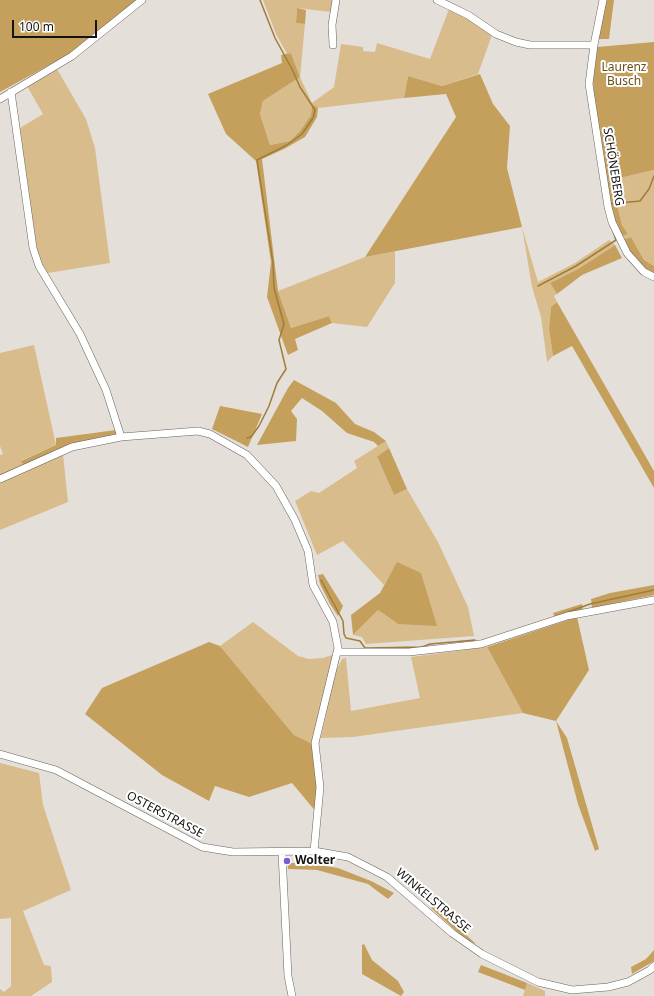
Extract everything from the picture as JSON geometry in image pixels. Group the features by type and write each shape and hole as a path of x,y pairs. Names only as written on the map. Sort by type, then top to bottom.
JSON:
{"street":[{"path":"0,100 72,56 142,0"},
{"path":"333,45 332,25 336,0"},
{"path":"437,0 468,15 496,34 516,42 530,45 594,45"},
{"name":"SCHÖNEBERG","path":"603,0 594,45 589,84 608,207 612,222 630,256 644,272 654,277"},
{"path":"11,92 33,248 39,266 80,334 106,390 121,436"},
{"path":"0,479 72,447 121,436 198,431 210,434 247,456 276,486 295,520 308,551 314,585 333,622 337,636 337,652 315,743 320,786 314,851"},
{"path":"337,652 409,652 481,644 567,616 654,600"},
{"name":"OSTERSTRASSE","path":"0,754 56,770 202,847 233,852 282,853"},
{"name":"WINKELSTRASSE","path":"282,853 314,851 348,857 387,877 452,933 482,954 538,982 572,990 608,986 628,982 650,970 654,966"},
{"path":"282,853 288,976 292,996"}],"shaded area":[{"path":"263,0 333,0 331,12 297,8 296,23 305,24 300,77 291,53 287,54 276,34"},
{"path":"449,9 467,17 492,35 478,74 442,86 408,76 404,98 318,108 312,104 311,115 300,131 290,141 270,145 260,114 263,101 300,77 312,103 334,87 341,44 363,47 363,51 375,52 377,43 430,59"},
{"path":"57,69 86,119 95,148 110,263 48,273 36,247 20,128 43,114 27,86"},
{"path":"654,170 654,266 644,260 631,237 622,240 620,237 628,234 622,225 611,180"},
{"path":"522,227 538,282 575,263 609,240 615,245 578,269 550,283 557,294 554,296 557,302 551,307 549,329 553,356 547,362 541,317 532,287"},
{"path":"395,251 395,283 367,327 332,323 329,316 291,328 278,291 365,257"},
{"path":"34,345 56,445 22,460 24,466 0,476 0,455 3,454 0,446 0,353"},
{"path":"386,441 389,448 377,458 394,495 407,489 438,542 468,607 474,636 366,644 362,637 353,635 378,610 398,624 398,562 384,585 343,541 317,555 295,501 311,491 319,493 357,468 354,461"},
{"path":"63,454 68,502 0,530 0,482"},
{"path":"253,622 298,656 309,659 323,658 335,654 313,744 294,735 220,646"},
{"path":"487,647 523,713 353,737 321,738 335,673 342,659 346,658 351,711 420,698 411,657"},
{"path":"0,763 39,773 43,805 71,890 23,911 44,965 51,966 52,982 31,996 0,996 0,989 4,992 11,986 11,918 0,919"},
{"path":"527,983 545,991 545,996 523,996"}],"green space":[{"path":"0,0 138,0 71,53 0,92"},
{"path":"606,0 614,0 609,39 598,39"},
{"path":"297,8 306,10 305,24 296,23"},
{"name":"Laurenz Busch","path":"654,42 654,170 611,180 622,225 628,234 620,237 609,203 595,107 593,80 597,47"},
{"path":"291,53 300,77 263,101 260,114 270,145 290,141 300,131 311,115 312,104 318,108 317,117 305,137 262,159 278,291 291,328 329,316 332,323 295,339 298,350 288,355 267,297 271,262 256,161 226,134 208,94 282,63 281,55"},
{"path":"480,74 493,104 510,126 507,168 522,227 365,257 456,117 446,94 404,98 408,76 442,86"},
{"path":"631,237 644,260 654,266 654,274 646,270 629,252 622,240"},
{"path":"615,245 622,258 582,275 557,294 550,283 578,269"},
{"path":"557,302 654,471 654,488 572,346 553,356 549,329 551,307"},
{"path":"294,380 336,403 355,424 374,432 386,441 378,446 374,442 347,433 322,411 302,398 291,411 297,419 296,441 257,445 288,388"},
{"path":"220,406 262,414 248,447 212,429"},
{"path":"116,430 118,435 24,466 21,461 56,445 56,438"},
{"path":"389,448 407,489 394,495 377,457"},
{"path":"397,562 421,573 437,626 398,624 378,610 353,635 351,615 380,593"},
{"path":"323,574 343,606 338,616 320,584 318,575"},
{"path":"654,585 654,595 592,608 591,599 610,593"},
{"path":"582,604 583,611 555,618 553,613"},
{"path":"577,617 589,670 556,721 523,713 487,647"},
{"path":"209,642 220,646 294,735 313,744 319,787 317,813 292,783 249,797 215,786 209,801 162,775 85,714 102,688"},
{"path":"556,721 567,738 599,849 595,851 578,804"},
{"path":"288,863 307,863 338,868 371,881 394,893 388,899 368,884 317,870 288,869"},
{"path":"441,901 462,931 476,944 465,939 431,908"},
{"path":"364,944 372,960 398,981 404,992 401,996 362,974 362,945"},
{"path":"654,950 654,961 632,974 631,967 646,959"},
{"path":"481,965 527,983 525,990 478,972"}],"waterway":[{"path":"247,438 251,437 259,426 269,406 277,383 286,369 279,340 284,324 274,288 273,263 257,160 287,145 302,134 313,118 315,110 300,87 275,38 260,0"},
{"path":"609,204 640,201 649,189 654,176"},
{"path":"538,286 576,266 616,240 613,231"},
{"path":"321,580 343,621 344,634 346,638 360,641 365,648 422,647 430,644 475,640"},
{"path":"557,616 590,604 654,590"}],"place":[{"name":"Wolter","path":"287,861"}]}
